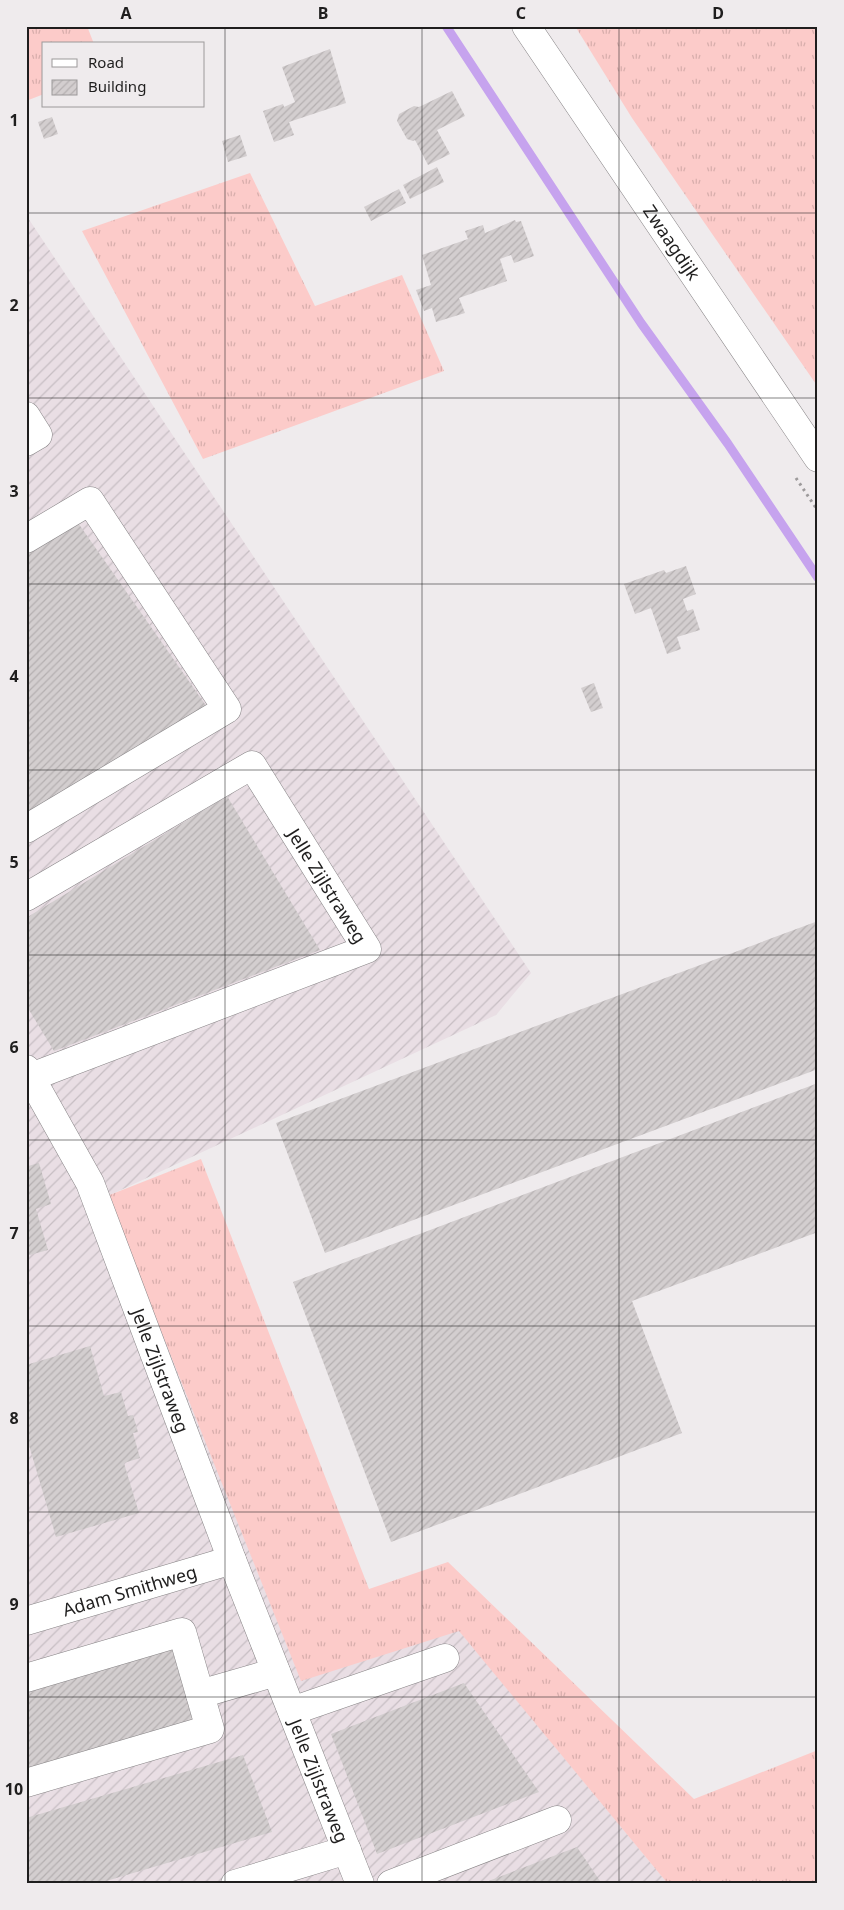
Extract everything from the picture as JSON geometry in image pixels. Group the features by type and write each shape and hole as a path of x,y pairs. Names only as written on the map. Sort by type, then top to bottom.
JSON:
{"street":[{"name":"Zwaagdijk","path":"526,26 818,458"},
{"path":"26,416 38,435 26,442"},
{"path":"26,539 90,501 227,709 26,829"},
{"name":"Jelle Zijlstraweg","path":"26,897 252,765 367,949 29,1073 90,1184 232,1560 360,1884"},
{"name":"Adam Smithweg","path":"26,1621 232,1560"},
{"path":"26,1678 182,1632 210,1729 26,1783"},
{"name":"Jelle Zijlstraweg","path":"292,1711 445,1658"},
{"path":"200,1694 276,1672"},
{"path":"391,1884 556,1820"},
{"name":"Jelle Zijlstraweg","path":"235,1884 347,1850"}],"shaded area":[{"path":"26,215 531,973 496,1015 108,1196 301,1680 459,1630 668,1884 26,1884"}],"green space":[{"path":"26,26 87,26 93,42 42,42 42,95 26,101"},
{"path":"575,26 818,26 818,387 632,118"},
{"path":"250,173 315,306 402,275 444,371 203,459 82,231"},
{"path":"201,1159 369,1589 448,1562 694,1799 818,1750 818,1884 668,1884 459,1631 301,1681 107,1196"}],"building":[{"path":"330,49 346,103 289,122 294,135 274,142 263,111 283,104 284,107 295,102 282,67"},
{"path":"452,91 465,116 437,130 450,154 428,165 415,140 407,139 397,121 399,114 414,106 419,107"},
{"path":"52,117 58,134 44,139 38,122"},
{"path":"240,135 247,156 228,162 222,141"},
{"path":"437,167 444,182 410,199 403,185"},
{"path":"399,189 406,203 371,221 364,207"},
{"path":"515,220 516,222 521,221 534,256 514,263 511,255 500,259 507,281 459,298 465,313 436,322 432,308 424,311 416,290 431,285 422,255 468,239 465,231 483,225 485,233"},
{"path":"76,520 207,707 26,815 26,549"},
{"path":"686,566 696,594 683,599 687,611 693,609 700,630 677,637 681,649 667,654 651,608 635,614 624,584 664,570 666,573"},
{"path":"594,683 603,708 591,712 581,688"},
{"path":"227,796 320,950 54,1051 26,1005 26,918"},
{"path":"818,921 818,1069 325,1253 276,1123"},
{"path":"818,1083 818,1232 632,1301 682,1433 391,1542 293,1282"},
{"path":"26,1162 28,1166 39,1163 51,1204 36,1209 48,1250 26,1256"},
{"path":"90,1346 104,1396 121,1392 128,1416 133,1415 138,1432 133,1433 140,1458 124,1463 139,1513 56,1537 26,1435 26,1365"},
{"path":"172,1646 195,1723 26,1774 26,1690"},
{"path":"464,1683 539,1792 377,1854 331,1734"},
{"path":"243,1755 272,1832 96,1884 30,1884 26,1872 26,1818"},
{"path":"577,1847 602,1884 481,1884"}],"waterway":[{"path":"446,26 641,323 728,444 818,578"}]}
